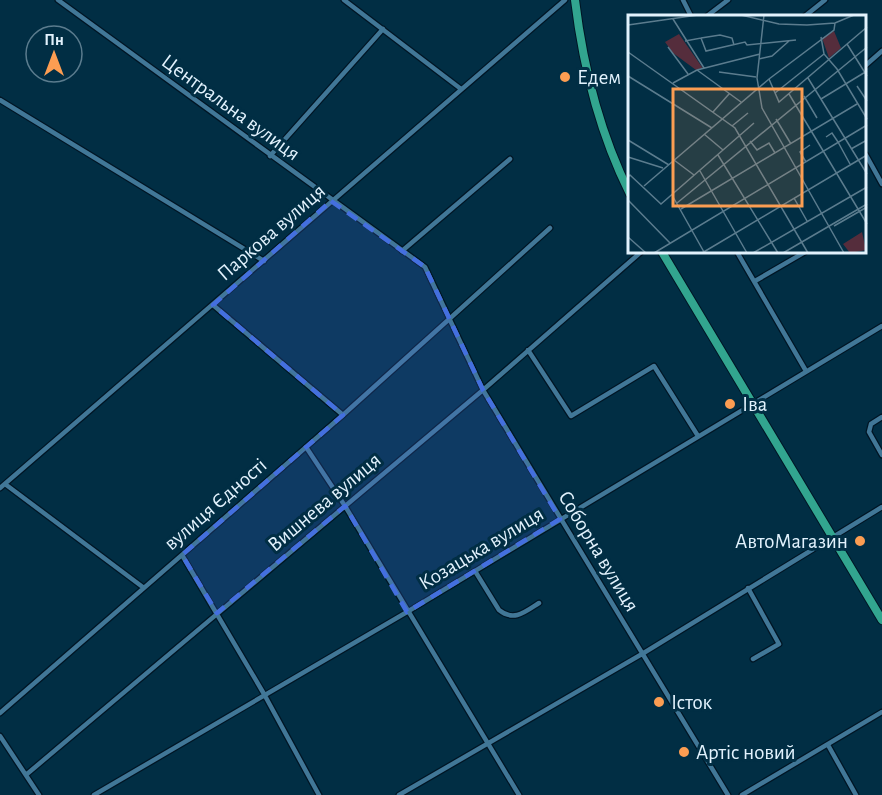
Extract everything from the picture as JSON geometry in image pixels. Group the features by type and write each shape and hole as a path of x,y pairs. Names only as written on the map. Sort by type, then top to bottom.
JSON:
{"highway":[{"path":"575,0 595,99 615,159 628,189"},
{"path":"663,254 882,620"}],"street":[{"name":"Центральна вулиця","path":"58,0 331,201 425,267 451,320"},
{"path":"344,0 461,88"},
{"name":"Паркова вулиця","path":"0,488 564,0"},
{"path":"683,0 690,15"},
{"path":"708,15 728,0"},
{"path":"806,15 825,0"},
{"path":"270,156 383,30"},
{"path":"867,64 882,51"},
{"path":"0,100 264,261"},
{"path":"867,157 882,184"},
{"path":"402,251 510,159"},
{"name":"вулиця Єдності","path":"0,713 451,320 549,228"},
{"name":"Вишнева вулиця","path":"27,774 483,390 639,254"},
{"path":"738,254 806,371"},
{"path":"755,281 802,254"},
{"path":"213,305 343,415"},
{"name":"Соборна вулиця","path":"451,320 483,390 728,795"},
{"name":"Козацька вулиця","path":"94,795 407,612 882,326"},
{"path":"528,350 571,416 654,366 698,436"},
{"path":"882,417 871,424 869,432 882,455"},
{"path":"306,447 345,506 519,795"},
{"path":"5,483 144,588"},
{"path":"399,795 642,654 882,507"},
{"path":"182,555 264,694 319,795"},
{"path":"475,571 504,615 519,616 538,603"},
{"path":"748,588 779,644 753,659"},
{"path":"742,795 882,712"},
{"path":"0,736 39,795"},
{"path":"828,745 856,795"}],"highlighted area":[{"path":"331,201 425,267 483,390 560,519 407,612 345,506 217,613 182,555 343,415 213,305"}],"place":[{"name":"Едем","path":"565,77"},
{"name":"Іва","path":"730,404"},
{"name":"АвтоМагазин","path":"860,541"},
{"name":"Істок","path":"659,702"},
{"name":"Артіс новий","path":"684,752"}]}
